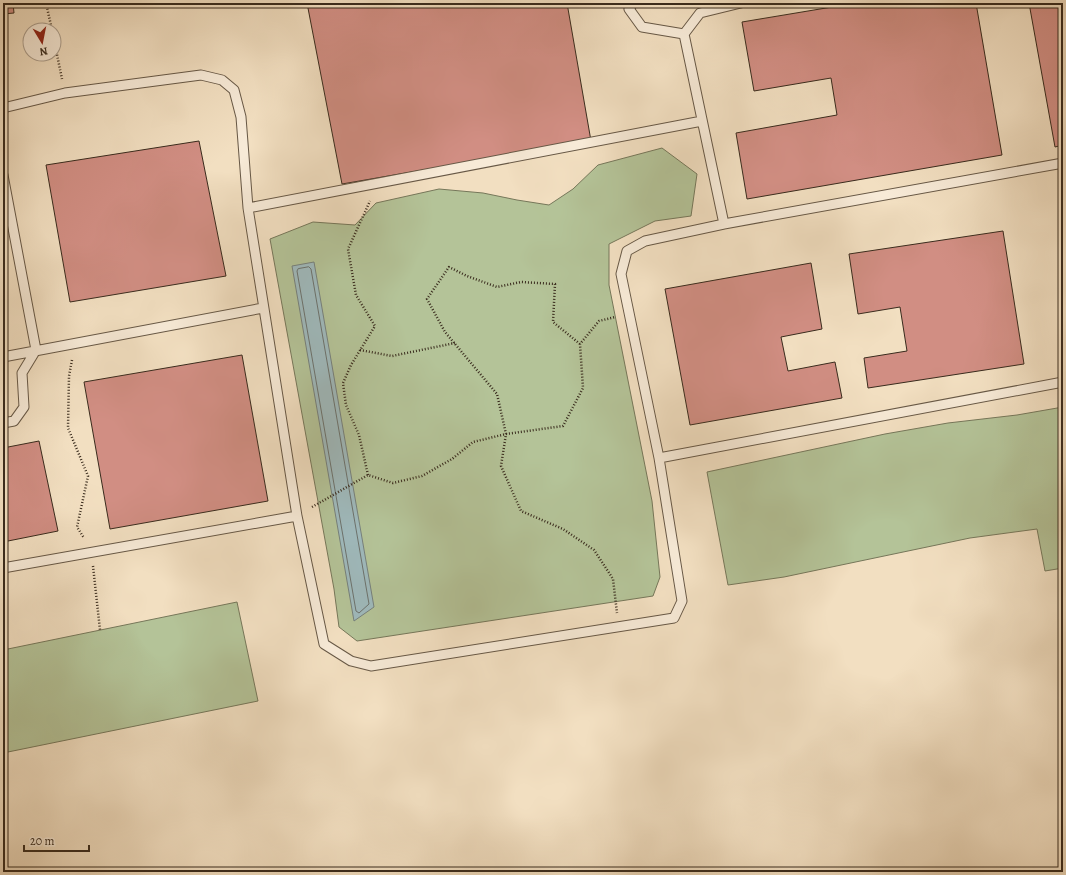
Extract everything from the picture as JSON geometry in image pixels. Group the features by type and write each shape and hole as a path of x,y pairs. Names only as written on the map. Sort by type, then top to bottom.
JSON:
{"lane":[{"path":"633,3 629,9 642,27 684,34"},
{"path":"724,224 684,34 700,13 741,3"},
{"path":"3,108 65,93 201,75 222,80 234,90 241,117 248,208 263,308 297,516 324,644 352,661 371,666 674,618 682,601 659,458 621,274 627,251 646,241 724,224 1063,163"},
{"path":"248,208 702,121"},
{"path":"3,175 36,350 22,373 24,407 14,421 3,423"},
{"path":"3,357 263,308"},
{"path":"659,458 1063,382"},
{"path":"3,568 297,516"}],"path":[{"path":"46,3 50,22"},
{"path":"59,62 65,93"},
{"path":"368,475 359,435 346,405 343,383 351,365 375,326 356,295 348,249 378,182"},
{"path":"580,344 554,322 555,284 521,282 497,287 467,276 449,266 427,298 445,332 497,394 506,434 501,466 521,511 563,529 594,550 613,579 619,627"},
{"path":"297,516 368,475 393,483 422,476 452,459 473,442 506,434 563,426 583,388 580,344 599,321 629,314"},
{"path":"74,343 69,376 68,428 88,476 77,527 92,552 100,630"},
{"path":"360,350 392,356 455,343"}],"green space":[{"path":"662,148 697,174 691,216 655,221 609,244 609,285 652,501 660,577 653,596 357,641 339,627 334,589 270,239 313,222 355,225 376,203 439,189 483,193 549,205 573,189 598,165"},
{"path":"1063,407 1063,568 1045,571 1037,529 970,538 784,577 728,585 707,472 885,434 948,423 1017,415"},
{"path":"237,602 258,701 3,753 3,650"}],"water":[{"path":"314,262 374,607 354,621 292,266"}],"building":[{"path":"3,3 13,3 14,13 3,14"},
{"path":"307,3 567,3 591,141 342,184"},
{"path":"856,3 976,3 1002,155 747,199 736,133 837,115 831,78 754,91 742,22"},
{"path":"1029,3 1063,3 1063,145 1055,147"},
{"path":"199,141 226,276 70,302 46,165"},
{"path":"1003,231 1024,364 868,388 864,358 907,351 900,307 858,314 849,254"},
{"path":"811,263 822,329 781,337 788,371 835,362 842,398 690,425 665,289"},
{"path":"242,355 268,501 110,529 84,382"},
{"path":"39,441 58,531 3,542 3,448"}]}
